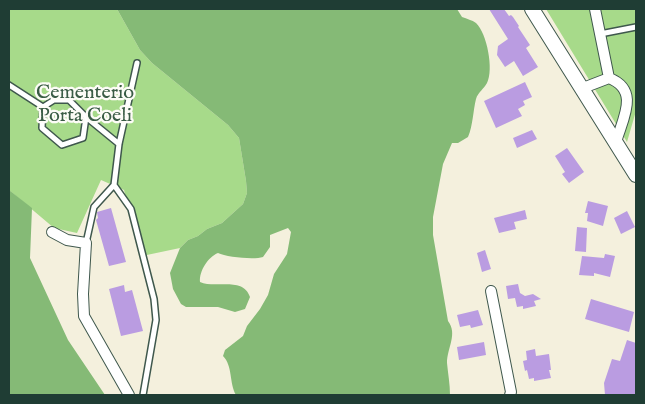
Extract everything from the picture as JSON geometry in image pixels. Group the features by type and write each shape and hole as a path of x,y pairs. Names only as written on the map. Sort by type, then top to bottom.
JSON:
{"street":[{"path":"532,9 636,175"},
{"path":"595,9 609,78 622,86 627,93 627,103 616,142"},
{"path":"582,88 609,78"},
{"path":"52,232 67,240 86,243 83,294 84,316 129,395"},
{"path":"491,291 511,392 510,395"}],"lane":[{"path":"600,34 636,26"},
{"path":"86,243 94,207 114,185 119,144 137,63"},
{"path":"9,84 43,107"},
{"path":"43,107 54,100 69,100 86,117 119,144"},
{"path":"43,107 42,128 62,145 83,138 86,117"},
{"path":"114,185 131,209 154,299 156,320 143,395"}],"green space":[{"name":"Cementerio Porta Coeli","path":"9,9 117,9 140,50 152,63 228,125 239,138 247,193 243,204 222,223 188,240 180,248 142,256 124,190 101,180 77,233 54,228 9,190"},
{"path":"117,9 457,9 462,17 476,23 486,43 490,70 489,77 476,99 468,137 458,143 452,143 443,164 433,217 433,235 448,321 452,331 447,357 450,395 236,395 232,385 230,370 223,356 225,350 243,336 247,326 268,295 274,274 287,254 291,232 288,228 270,235 270,247 263,257 240,258 218,253 205,265 201,273 200,282 241,287 250,297 245,309 235,312 218,307 186,307 181,304 173,289 170,273 180,248 188,240 222,223 243,204 247,193 239,138 228,125 152,63 140,50"},
{"path":"546,9 636,9 636,111 627,142"},
{"path":"9,190 32,208 30,258 68,340 105,395 9,395"}],"building":[{"path":"489,9 504,9 509,16 513,17 530,45 526,48 538,67 523,76 514,61 505,67 497,55 498,46 508,39"},
{"path":"525,82 532,97 523,101 525,105 518,109 522,116 496,128 484,101"},
{"path":"532,130 537,139 517,148 513,138"},
{"path":"567,148 584,172 569,183 562,174 565,172 555,156"},
{"path":"588,201 608,206 603,226 587,221 588,213 585,213"},
{"path":"111,208 126,262 109,266 96,220 98,218 97,212"},
{"path":"525,210 527,219 514,222 516,229 499,233 494,218"},
{"path":"627,211 635,227 621,234 614,218"},
{"path":"577,227 587,228 586,252 575,251"},
{"path":"485,250 491,269 482,272 477,253"},
{"path":"605,254 615,256 610,277 594,273 594,276 579,275 582,256 604,258"},
{"path":"518,284 520,293 525,296 533,294 541,299 534,301 536,306 523,309 523,306 517,307 515,298 508,299 506,286"},
{"path":"124,285 125,292 132,290 143,331 121,336 109,289"},
{"path":"591,299 634,312 629,332 585,319"},
{"path":"478,310 483,325 471,328 470,325 460,327 457,315"},
{"path":"627,340 636,343 636,395 605,395 604,383 612,359 620,361"},
{"path":"484,342 486,355 459,360 457,347"},
{"path":"535,349 536,356 549,354 551,378 534,381 534,378 529,379 523,361 527,360 526,351"}]}
